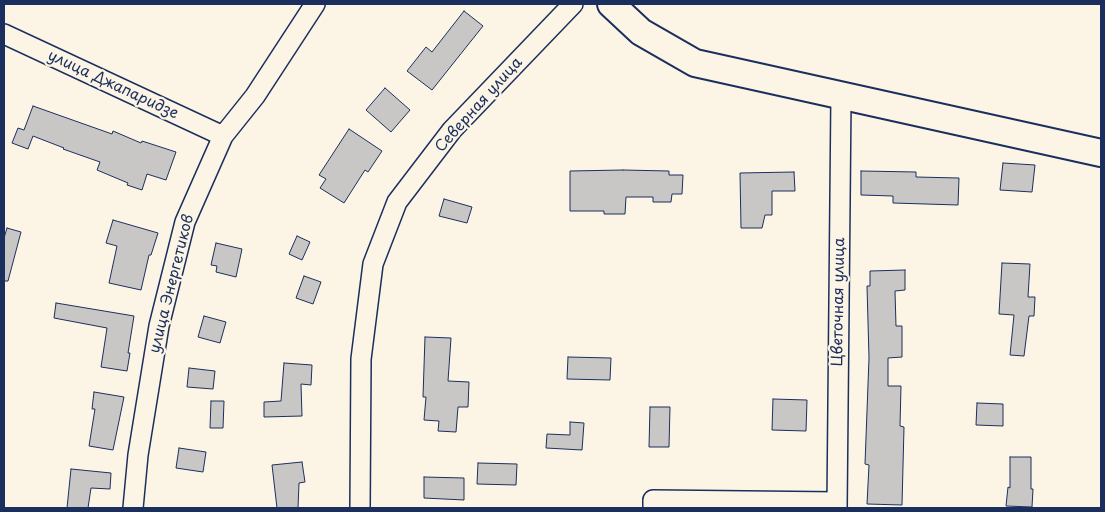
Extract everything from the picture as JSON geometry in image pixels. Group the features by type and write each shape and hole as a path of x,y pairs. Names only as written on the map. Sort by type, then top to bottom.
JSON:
{"main road":[{"path":"612,4 641,32 695,63 841,97 1101,153"}],"street":[{"name":"улица Энергетиков","path":"133,508 138,455 159,326 185,222 223,136 255,96 315,4"},
{"name":"Северная улица","path":"360,508 362,350 373,264 398,202 452,130 573,4"},
{"name":"улица Джапаридзе","path":"4,34 223,136"},
{"name":"Цветочная улица","path":"837,505 841,97"},
{"path":"653,508 653,500 837,505"}],"building":[{"path":"464,11 483,26 432,90 407,71 426,47 432,52"},
{"path":"385,88 410,110 391,132 366,110"},
{"path":"33,106 112,134 113,131 141,143 142,141 176,152 166,180 147,174 142,190 127,185 128,183 97,170 100,162 33,136 28,149 12,143 18,128 24,130"},
{"path":"349,129 382,151 368,172 365,170 344,203 320,188 326,179 319,175"},
{"path":"1003,163 1035,165 1032,192 1000,190"},
{"path":"570,171 669,171 669,175 683,175 682,194 672,194 671,202 653,202 653,197 626,197 625,214 604,214 604,211 570,211"},
{"path":"861,171 916,172 916,177 959,178 958,205 893,203 893,196 861,195"},
{"path":"794,172 795,191 772,191 772,215 765,215 762,228 741,228 740,173"},
{"path":"444,199 472,207 467,223 439,216"},
{"path":"113,220 158,233 151,255 149,255 141,290 109,283 117,246 106,243"},
{"path":"7,228 21,232 8,281 4,281 4,238"},
{"path":"297,236 310,242 302,260 289,254"},
{"path":"216,243 242,249 236,277 216,272 217,266 211,265"},
{"path":"1002,263 1030,264 1028,297 1035,297 1034,316 1029,316 1024,356 1010,355 1014,315 999,314"},
{"path":"905,270 905,290 895,291 896,326 902,326 902,357 888,358 888,386 901,386 900,426 904,427 902,505 867,504 869,465 865,464 869,358 867,286 870,286 870,271"},
{"path":"304,276 321,282 313,304 296,298"},
{"path":"56,303 134,316 127,371 101,367 107,328 54,318"},
{"path":"204,316 226,322 220,343 198,337"},
{"path":"425,337 451,338 448,381 469,382 468,407 458,407 456,432 438,431 439,421 424,420 426,397 423,397"},
{"path":"568,357 611,358 610,380 567,379"},
{"path":"284,363 312,365 311,385 301,384 302,416 264,417 264,402 281,401"},
{"path":"189,368 215,371 213,389 187,387"},
{"path":"94,392 124,397 113,450 89,446 95,409 92,409"},
{"path":"773,399 807,400 806,431 772,430"},
{"path":"211,401 224,401 223,428 210,428"},
{"path":"977,403 1003,404 1003,426 976,425"},
{"path":"650,407 670,407 669,447 649,447"},
{"path":"570,422 584,423 582,450 546,448 547,434 570,435"},
{"path":"179,448 206,452 203,472 176,468"},
{"path":"1010,457 1031,457 1032,507 1006,506 1008,487 1010,488"},
{"path":"302,462 305,482 299,483 298,508 277,508 272,465"},
{"path":"478,463 517,464 516,485 477,484"},
{"path":"71,469 111,473 110,489 91,488 88,508 67,508"},
{"path":"424,477 464,478 464,500 424,498"}]}
